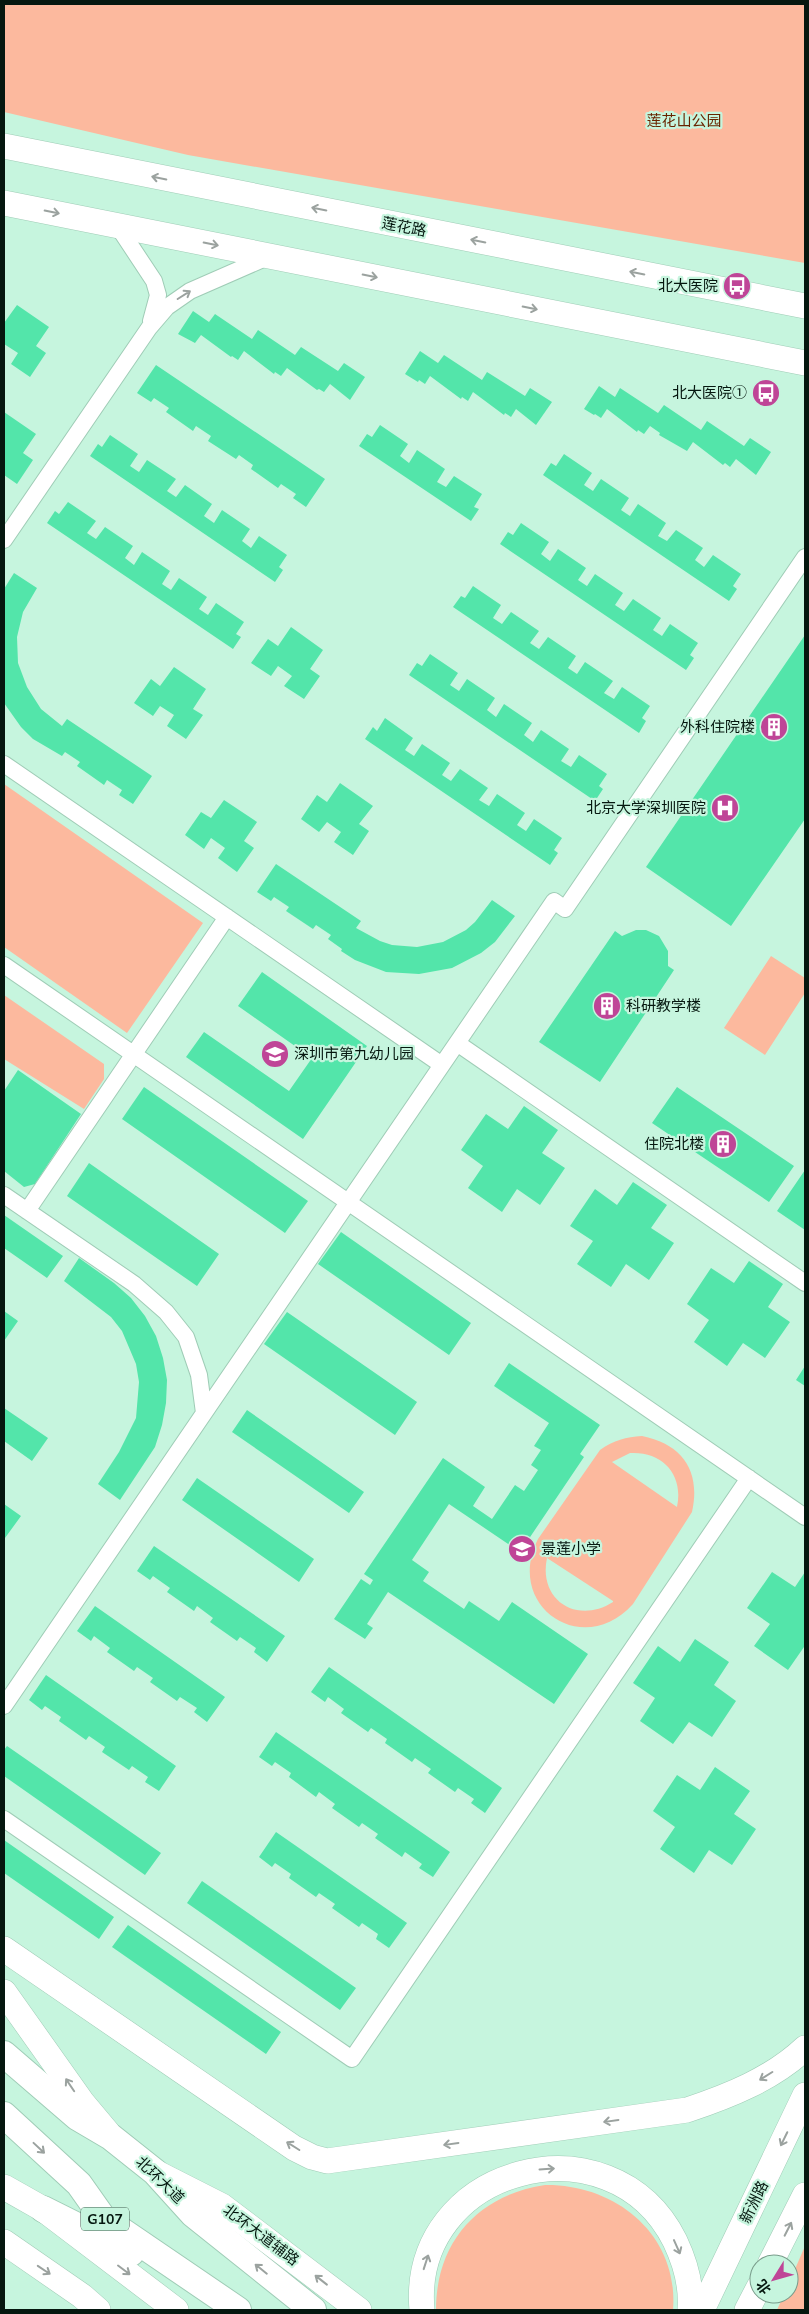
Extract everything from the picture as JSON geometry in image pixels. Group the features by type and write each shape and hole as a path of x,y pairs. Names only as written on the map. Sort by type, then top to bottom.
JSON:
{"highway":[{"name":"北环大道","path":"4,2054 77,2117 111,2137 155,2172 193,2214 313,2310"},
{"name":"G107","path":"4,2115 79,2184 103,2218 232,2305"},
{"path":"43,2209 232,2305"}],"main road":[{"name":"莲花路","path":"4,146 805,306"},
{"path":"4,203 805,363"},
{"path":"4,1950 294,2148 312,2158 327,2161 686,2110 735,2093 765,2077 805,2048"},
{"path":"4,1992 82,2102 111,2137"},
{"name":"新洲路","path":"702,2310 805,2095"},
{"path":"422,2310 421,2291 430,2253 438,2236 460,2206 490,2184 508,2176 526,2171 563,2168 599,2176 617,2183 647,2205 660,2218 671,2234 686,2268 690,2310"},
{"name":"北环大道辅路","path":"155,2172 222,2206 359,2310"},
{"path":"4,2187 43,2209 176,2310"},
{"path":"775,2254 805,2195"},
{"path":"4,2242 82,2296 98,2310"}],"street":[{"path":"117,226 156,288 157,303 149,328"},
{"path":"4,540 149,328 167,307 190,291 271,256"},
{"path":"4,1706 554,901 565,909 805,557"},
{"path":"4,764 442,1065"},
{"path":"27,1211 227,917"},
{"path":"4,965 805,1517"},
{"path":"457,1043 805,1283"},
{"path":"4,1195 134,1284 166,1312 186,1338 199,1375 204,1413"},
{"path":"4,1819 352,2059 749,1478"}],"green space":[{"name":"莲花山公园","path":"4,4 805,4 805,263 188,155 4,112"},
{"path":"4,784 203,923 127,1033 4,947"},
{"path":"771,956 805,978 805,993 765,1055 724,1028"},
{"path":"4,995 104,1064 104,1079 84,1109 4,1059"},
{"path":"642,1436 668,1446 686,1462 694,1484 692,1512 633,1604 613,1620 592,1627 572,1626 554,1618 540,1604 531,1585 530,1563 538,1539 600,1450 615,1441","holes":["630,1453 652,1456 668,1467 674,1475 677,1484 677,1507 612,1462","547,1558 613,1601 613,1602 586,1611 574,1609 563,1604 554,1596 548,1586 546,1573"]},
{"path":"545,2185 571,2187 596,2194 618,2204 638,2219 654,2237 666,2259 672,2283 673,2310 436,2310 438,2286 444,2263 453,2243 465,2226 481,2211 500,2199 521,2190"},
{"path":"805,2246 805,2310 777,2310 780,2304 799,2304 799,2260"}],"building":[{"path":"17,305 49,327 36,346 46,353 30,377 11,364 18,353 4,344 4,323"},
{"path":"193,311 209,322 215,314 252,339 258,330 295,355 301,347 338,371 344,363 365,377 350,400 330,384 324,392 319,389 317,390 287,368 281,376 275,372 274,374 244,351 238,360 201,335 195,343 178,334"},
{"path":"420,351 438,363 444,355 482,380 487,372 525,396 530,388 552,402 536,425 516,409 511,417 505,413 504,415 473,392 468,401 462,397 461,399 430,376 425,384 405,374"},
{"path":"156,365 325,479 306,507 293,498 296,494 281,484 278,488 251,469 253,465 239,455 236,459 208,441 211,436 196,426 193,431 166,412 169,408 154,398 151,402 137,393"},
{"path":"599,386 615,397 620,388 658,413 664,405 701,430 707,421 744,446 750,438 771,452 756,475 736,459 730,467 725,463 723,465 693,442 687,451 659,435 660,433 650,426 644,434 638,430 637,432 607,409 601,418 584,409"},
{"path":"4,412 36,434 23,453 33,460 17,484 4,475"},
{"path":"380,425 408,444 400,456 409,463 417,450 445,469 437,482 446,487 454,476 482,494 474,507 479,509 471,521 359,446 367,434 372,437"},
{"path":"110,435 138,454 130,466 139,472 147,460 176,479 167,491 176,497 185,485 212,504 204,516 214,523 222,510 250,529 242,541 251,548 259,536 287,555 279,567 283,570 275,582 90,456 98,444 102,447"},
{"path":"564,454 592,473 584,485 593,491 601,479 629,498 621,510 630,516 638,504 666,523 658,536 667,541 676,530 703,548 695,560 704,567 713,555 741,574 733,586 737,589 729,601 543,475 551,463 556,466"},
{"path":"68,502 96,521 87,533 96,539 105,527 133,546 125,558 134,565 142,552 170,571 162,584 171,590 179,578 207,597 199,609 208,615 216,603 244,622 236,634 241,637 233,649 47,523 55,511 59,514"},
{"path":"521,523 549,542 541,554 550,561 558,549 586,568 578,580 587,586 595,574 623,593 615,605 624,611 633,599 661,618 653,630 662,636 670,624 698,643 690,655 694,658 686,670 500,544 508,532 513,535"},
{"path":"14,573 37,588 23,612 17,637 18,663 27,687 41,709 62,726 67,719 152,776 133,804 119,795 122,790 107,780 104,785 77,766 80,762 65,752 62,756 33,739 21,727 4,703 4,589"},
{"path":"473,586 501,605 493,618 502,624 511,612 539,631 530,643 539,649 548,637 576,656 568,668 577,674 585,662 613,681 604,693 614,699 622,687 650,706 642,718 646,721 639,733 453,607 461,596 465,598"},
{"path":"291,627 323,650 310,669 320,676 304,699 284,686 292,676 278,666 271,676 251,663 268,639 278,646"},
{"name":"外科住院楼","path":"805,635 805,819 731,926 646,867"},
{"path":"430,654 458,673 450,685 459,691 467,679 495,698 487,710 496,717 504,704 532,723 524,735 533,742 541,730 569,749 561,761 571,767 579,755 607,774 599,786 603,789 595,801 409,675 417,663 422,666"},
{"path":"174,667 206,689 193,709 203,715 186,739 167,726 174,715 160,706 153,716 134,703 151,679 160,686"},
{"path":"385,718 413,738 405,750 414,756 422,744 450,763 442,775 451,781 460,769 488,788 479,800 489,806 497,794 525,813 517,825 526,831 534,819 562,838 554,850 558,853 550,865 365,739 373,727 377,731"},
{"path":"340,783 373,806 359,824 369,831 353,855 334,842 341,832 327,822 319,832 301,819 317,795 327,802"},
{"path":"224,800 257,822 244,841 254,848 237,872 218,858 225,848 211,838 204,849 185,835 201,812 211,818"},
{"path":"276,864 361,921 356,928 380,941 392,945 417,947 443,942 466,930 475,922 492,900 515,916 495,942 481,953 452,968 419,974 386,972 355,960 328,939 331,935 316,925 313,929 286,911 289,907 274,897 271,901 257,892"},
{"name":"科研教学楼","path":"636,930 646,930 659,936 668,951 668,966 674,970 600,1082 539,1042 615,931 622,936"},
{"path":"262,972 367,1046 303,1139 186,1057 204,1032 289,1091 312,1058 238,1006"},
{"path":"18,1070 81,1114 35,1184 24,1187 4,1171 4,1091"},
{"path":"144,1087 308,1201 285,1233 122,1119"},
{"name":"住院北楼","path":"677,1087 794,1166 769,1202 652,1123"},
{"path":"524,1106 558,1130 542,1153 565,1168 540,1205 517,1189 502,1212 468,1188 483,1166 461,1150 486,1114 508,1129"},
{"path":"89,1163 219,1254 197,1286 67,1196"},
{"path":"805,1170 805,1230 777,1211"},
{"path":"633,1182 667,1205 651,1228 674,1243 649,1280 626,1264 611,1287 577,1264 593,1241 570,1226 595,1189 617,1205"},
{"path":"4,1215 63,1256 47,1278 4,1248"},
{"path":"341,1232 471,1323 449,1355 318,1264"},
{"path":"79,1258 114,1283 131,1298 145,1316 156,1336 167,1380 166,1403 155,1447 120,1500 98,1484 119,1452 136,1418 139,1382 136,1364 122,1331 111,1317 64,1281"},
{"path":"749,1261 783,1284 768,1307 790,1322 765,1358 743,1343 727,1366 694,1342 709,1320 687,1304 711,1268 734,1283"},
{"path":"4,1311 18,1321 4,1341"},
{"path":"287,1312 417,1402 395,1435 264,1344"},
{"path":"509,1363 600,1425 580,1454 584,1457 520,1552 449,1504 412,1560 429,1572 423,1581 464,1609 469,1601 499,1621 512,1602 588,1654 554,1704 388,1592 367,1624 373,1628 365,1639 334,1619 361,1579 370,1585 373,1580 364,1574 443,1458 485,1487 473,1506 492,1519 515,1485 524,1491 538,1470 531,1465 541,1450 534,1446 549,1423 494,1386"},
{"path":"805,1366 805,1386 796,1380"},
{"path":"4,1408 48,1438 32,1461 4,1441"},
{"path":"247,1410 364,1492 349,1513 232,1432"},
{"path":"197,1478 314,1559 299,1582 182,1500"},
{"path":"4,1504 21,1516 5,1538 4,1537"},
{"path":"154,1546 285,1636 267,1662 254,1652 256,1648 240,1637 237,1641 210,1622 213,1618 197,1606 194,1611 167,1592 170,1588 153,1576 150,1580 137,1571"},
{"path":"772,1572 795,1587 805,1572 805,1648 788,1670 754,1646 770,1624 747,1608"},
{"path":"95,1606 225,1697 207,1722 194,1712 197,1708 180,1697 177,1701 150,1682 153,1678 137,1667 134,1671 107,1652 110,1648 94,1636 91,1641 77,1631"},
{"path":"695,1639 729,1662 714,1685 736,1701 712,1737 689,1722 673,1744 640,1721 655,1698 633,1683 658,1646 680,1662"},
{"path":"329,1667 502,1788 485,1813 471,1803 474,1799 458,1788 455,1792 428,1773 431,1769 415,1758 412,1762 385,1743 387,1739 371,1728 368,1732 341,1713 344,1709 328,1697 325,1702 311,1692"},
{"path":"46,1675 176,1766 159,1791 145,1782 148,1777 132,1766 129,1770 102,1752 105,1747 89,1736 86,1740 59,1721 61,1717 45,1706 42,1710 29,1700"},
{"path":"276,1732 450,1852 433,1877 419,1868 422,1864 405,1852 402,1857 375,1838 378,1834 362,1823 359,1827 332,1808 335,1804 319,1792 316,1797 289,1777 291,1773 275,1762 272,1766 259,1757"},
{"path":"7,1746 161,1853 145,1875 4,1776 4,1750"},
{"path":"715,1767 750,1791 734,1814 756,1829 732,1865 709,1850 694,1873 660,1849 675,1827 653,1811 677,1775 700,1790"},
{"path":"276,1832 407,1923 389,1948 376,1939 378,1934 362,1923 359,1927 332,1908 335,1904 319,1893 316,1897 289,1878 291,1874 275,1863 272,1867 259,1857"},
{"path":"4,1840 114,1917 99,1939 4,1873"},
{"path":"202,1881 356,1988 340,2010 187,1903"},
{"path":"128,1925 281,2032 266,2054 112,1947"}],"place":[{"name":"北大医院","path":"737,286"},
{"name":"北大医院①","path":"766,393"},
{"name":"外科住院楼","path":"774,727"},
{"name":"北京大学深圳医院","path":"725,808"},
{"name":"科研教学楼","path":"607,1006"},
{"name":"深圳市第九幼儿园","path":"275,1054"},
{"name":"住院北楼","path":"723,1144"},
{"name":"景莲小学","path":"522,1549"}]}
